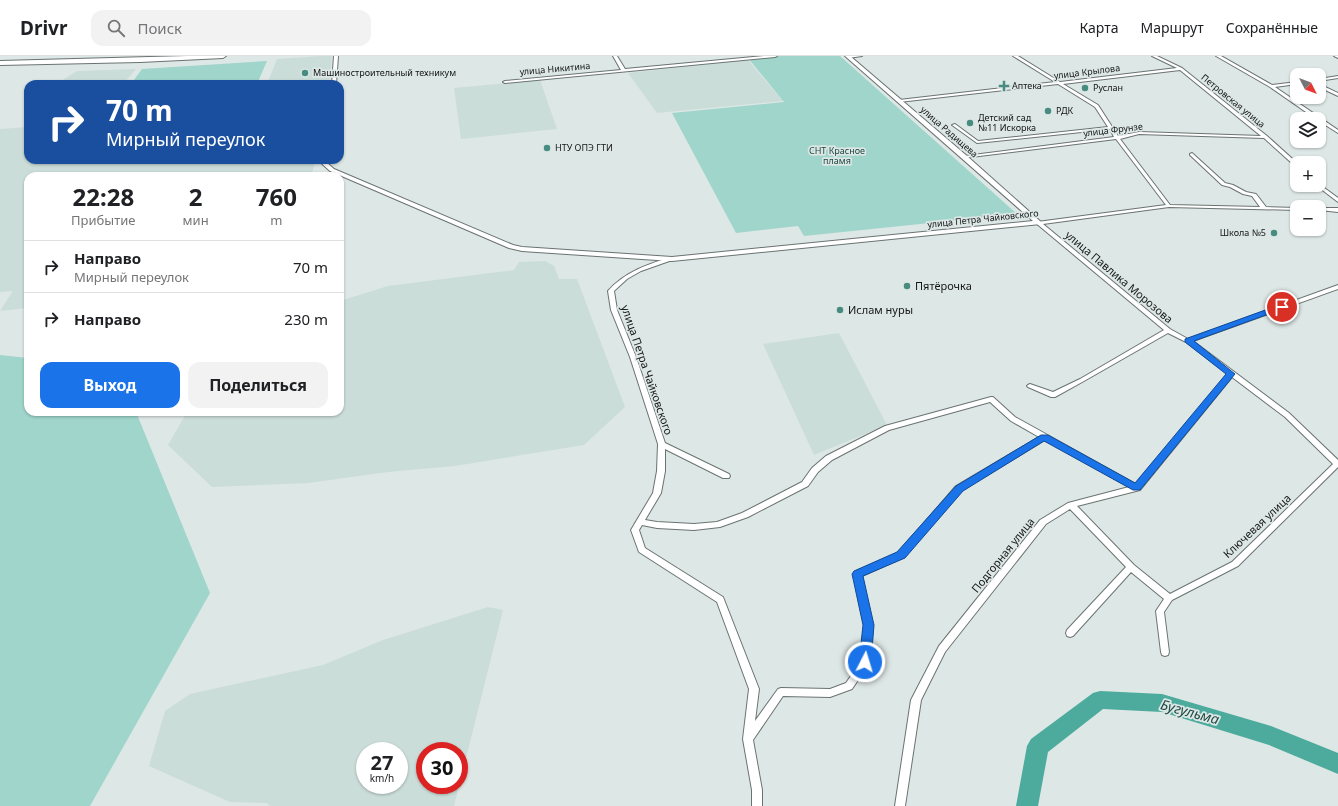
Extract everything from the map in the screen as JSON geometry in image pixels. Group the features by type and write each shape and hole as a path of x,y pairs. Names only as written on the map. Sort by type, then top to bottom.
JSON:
{"main road":[{"path":"0,63 223,56"}],"street":[{"path":"334,80 336,56"},
{"path":"615,56 624,71"},
{"path":"734,56 738,60"},
{"name":"улица Никитина","path":"505,82 774,56"},
{"path":"847,57 860,56"},
{"path":"1015,56 1097,106 1117,138 1169,206"},
{"name":"Петровская улица","path":"1154,56 1181,69 1290,159"},
{"path":"1218,56 1271,86 1338,132"},
{"name":"улица Радищева","path":"847,57 965,157 1039,223"},
{"name":"улица Крылова","path":"899,101 1181,69"},
{"path":"1326,79 1338,77"},
{"path":"1271,86 1290,84"},
{"path":"1326,89 1338,95"},
{"path":"954,125 977,142 1111,128"},
{"name":"улица Фрунзе","path":"965,157 1117,138 1139,133 1264,137"},
{"path":"1192,154 1224,184 1229,184 1244,194 1254,195 1264,208"},
{"name":"улица Петра Чайковского","path":"325,164 337,172"},
{"name":"улица Петра Чайковского","path":"344,175 511,247 672,259"},
{"path":"1326,191 1338,201"},
{"name":"улица Петра Чайковского","path":"641,522 657,493 661,471 662,444 614,310 611,291 623,278 639,268 672,259 1039,223 1169,206 1290,209"},
{"path":"1326,209 1338,210"},
{"name":"улица Павлика Морозова","path":"1039,223 1168,330 1188,341 1287,415 1338,463"},
{"path":"1188,341 1338,287"},
{"path":"1030,386 1053,395 1082,380 1168,330"},
{"path":"757,806 757,790 748,739 754,689 720,600 642,550 635,530 641,522 657,525 694,527 717,525 738,517 805,484 815,470 829,458 887,428 991,399 1013,419 1137,488 1231,374"},
{"path":"748,739 781,692 830,693 849,686 865,662 868,625 858,574 901,555 959,488 1044,437"},
{"path":"662,444 726,476"},
{"name":"Ключевая улица","path":"1169,598 1235,564 1338,463"},
{"name":"Подгорная улица","path":"900,806 916,700 942,649 1043,522 1071,505 1137,488"},
{"path":"1071,505 1131,567 1169,598 1160,611 1165,652"},
{"path":"1070,633 1131,567"}],"shaded area":[{"path":"332,56 329,80 269,80 277,59"},
{"path":"748,60 783,101 657,113 628,73"},
{"path":"136,69 126,80 62,80 77,71"},
{"path":"540,80 557,129 461,139 454,88"},
{"path":"24,127 24,164 315,164 312,172 24,172 24,308 0,311 13,291 0,292 0,129"},
{"path":"545,261 554,266 559,279 577,279 625,407 584,445 455,466 388,472 308,483 212,487 168,445 185,416 344,416 344,300 388,286 514,270 519,262"},
{"path":"839,333 887,425 814,455 763,344"},
{"path":"488,607 503,610 468,750 468,742 416,742 416,794 457,794 454,806 270,806 267,803 230,802 149,766 165,711 190,694 323,665 383,640"}],"green space":[{"name":"СНТ Красное пламя","path":"766,56 840,56 1017,214 804,236 798,226 736,233 672,113 784,102 748,58"},
{"path":"267,61 259,80 134,80 142,69"},
{"path":"0,355 24,358 24,416 138,416 210,593 90,806 0,806"}],"waterway":[{"name":"Бугульма","path":"1027,806 1038,746 1100,700 1162,703 1271,736 1338,764"}],"place":[{"name":"Машиностроительный техникум","path":"305,73"},
{"name":"Аптека","path":"1004,86"},
{"name":"Руслан","path":"1085,88"},
{"name":"РДК","path":"1048,111"},
{"name":"Детский сад №11 Искорка","path":"970,123"},
{"name":"НТУ ОПЭ ГТИ","path":"547,148"},
{"name":"Школа №5","path":"1274,233"},
{"name":"Пятёрочка","path":"907,286"},
{"name":"Ислам нуры","path":"840,310"}],"route":[{"path":"865,662 868,625 858,574 901,555 959,488 1044,437 1137,488 1231,374 1188,341 1282,307"}]}
